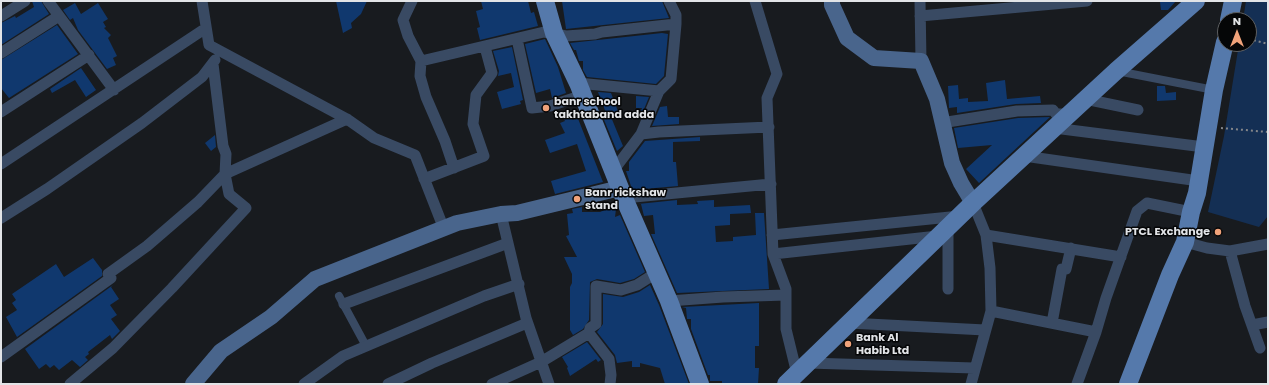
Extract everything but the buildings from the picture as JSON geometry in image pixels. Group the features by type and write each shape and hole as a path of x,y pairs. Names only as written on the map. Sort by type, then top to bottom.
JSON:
{"main road":[{"path":"545,1 554,33 580,89 622,193 669,301 700,384"},
{"path":"832,1 832,5 847,38 874,58 921,61 937,100 941,123 952,163 961,183 973,203"},
{"path":"797,374 973,203 1085,99 1196,1"},
{"path":"1231,12 1233,1"},
{"path":"1128,384 1170,275 1185,242 1191,212 1197,193 1207,126 1223,52"},
{"path":"193,384 220,351 271,317 315,279 457,223 622,193"}],"street":[{"path":"1,16 25,1"},
{"path":"48,1 114,90"},
{"path":"202,1 209,45 347,119 374,138 415,155 444,229"},
{"path":"412,1 403,20 408,36 421,61 420,76 426,97 445,141 454,168"},
{"path":"614,171 641,134 659,91 670,79 676,15 669,1"},
{"path":"755,1 777,74 767,98 773,254 786,290 786,329 797,374 974,368"},
{"path":"920,1 921,61"},
{"path":"920,16 1087,1"},
{"path":"1,53 59,16"},
{"path":"421,61 544,32 566,36 676,24"},
{"path":"1,164 206,28"},
{"path":"517,39 532,108 550,106 580,89 659,91"},
{"path":"424,179 484,156 473,124 476,95 492,73 485,47"},
{"path":"1,218 47,189 142,123 202,77 213,64 220,52"},
{"path":"1,112 89,55"},
{"path":"70,384 118,344 246,208 229,194 225,174 226,154 223,146 213,64"},
{"path":"1116,71 1214,90"},
{"path":"1085,99 1138,110"},
{"path":"941,123 1017,111 1052,110 1056,114 1070,114"},
{"path":"1,357 111,278 108,274 158,236 198,202 225,174 347,119"},
{"path":"641,134 769,127"},
{"path":"1054,128 1204,147"},
{"path":"1024,156 1199,181"},
{"path":"622,193 771,184"},
{"path":"971,384 974,368 991,311 990,268 986,235 973,203"},
{"path":"1077,384 1137,211 1147,203 1191,212"},
{"path":"501,214 528,323 549,384"},
{"path":"772,235 949,226"},
{"path":"773,254 949,226"},
{"path":"948,289 949,226"},
{"path":"986,235 1121,257"},
{"path":"1185,242 1207,248 1230,251 1267,242"},
{"path":"366,346 342,300 508,243"},
{"path":"1052,323 1062,269 1066,269 1071,248"},
{"path":"1230,251 1260,348"},
{"path":"610,384 611,375 609,359 590,333 590,328 596,324 596,286 621,290 636,285 656,273"},
{"path":"304,384 343,356 484,296 519,284"},
{"path":"669,301 723,296 786,295"},
{"path":"991,311 1096,332"},
{"path":"1252,325 1268,322"},
{"path":"388,384 432,363 528,323"},
{"path":"849,323 985,330"},
{"path":"492,384 541,362 590,333"}],"path":[{"path":"1257,41 1268,44"},
{"path":"1207,126 1240,131 1268,132"}],"shaded area":[{"path":"1246,1 1268,1 1268,216 1259,227 1208,212 1224,136 1238,52 1257,52 1257,12 1244,12"}],"place":[{"name":"banr school takhtaband adda","path":"546,108"},
{"name":"Banr rickshaw stand","path":"577,199"},
{"name":"PTCL Exchange","path":"1218,232"},
{"name":"Bank Al Habib Ltd","path":"848,344"}]}
